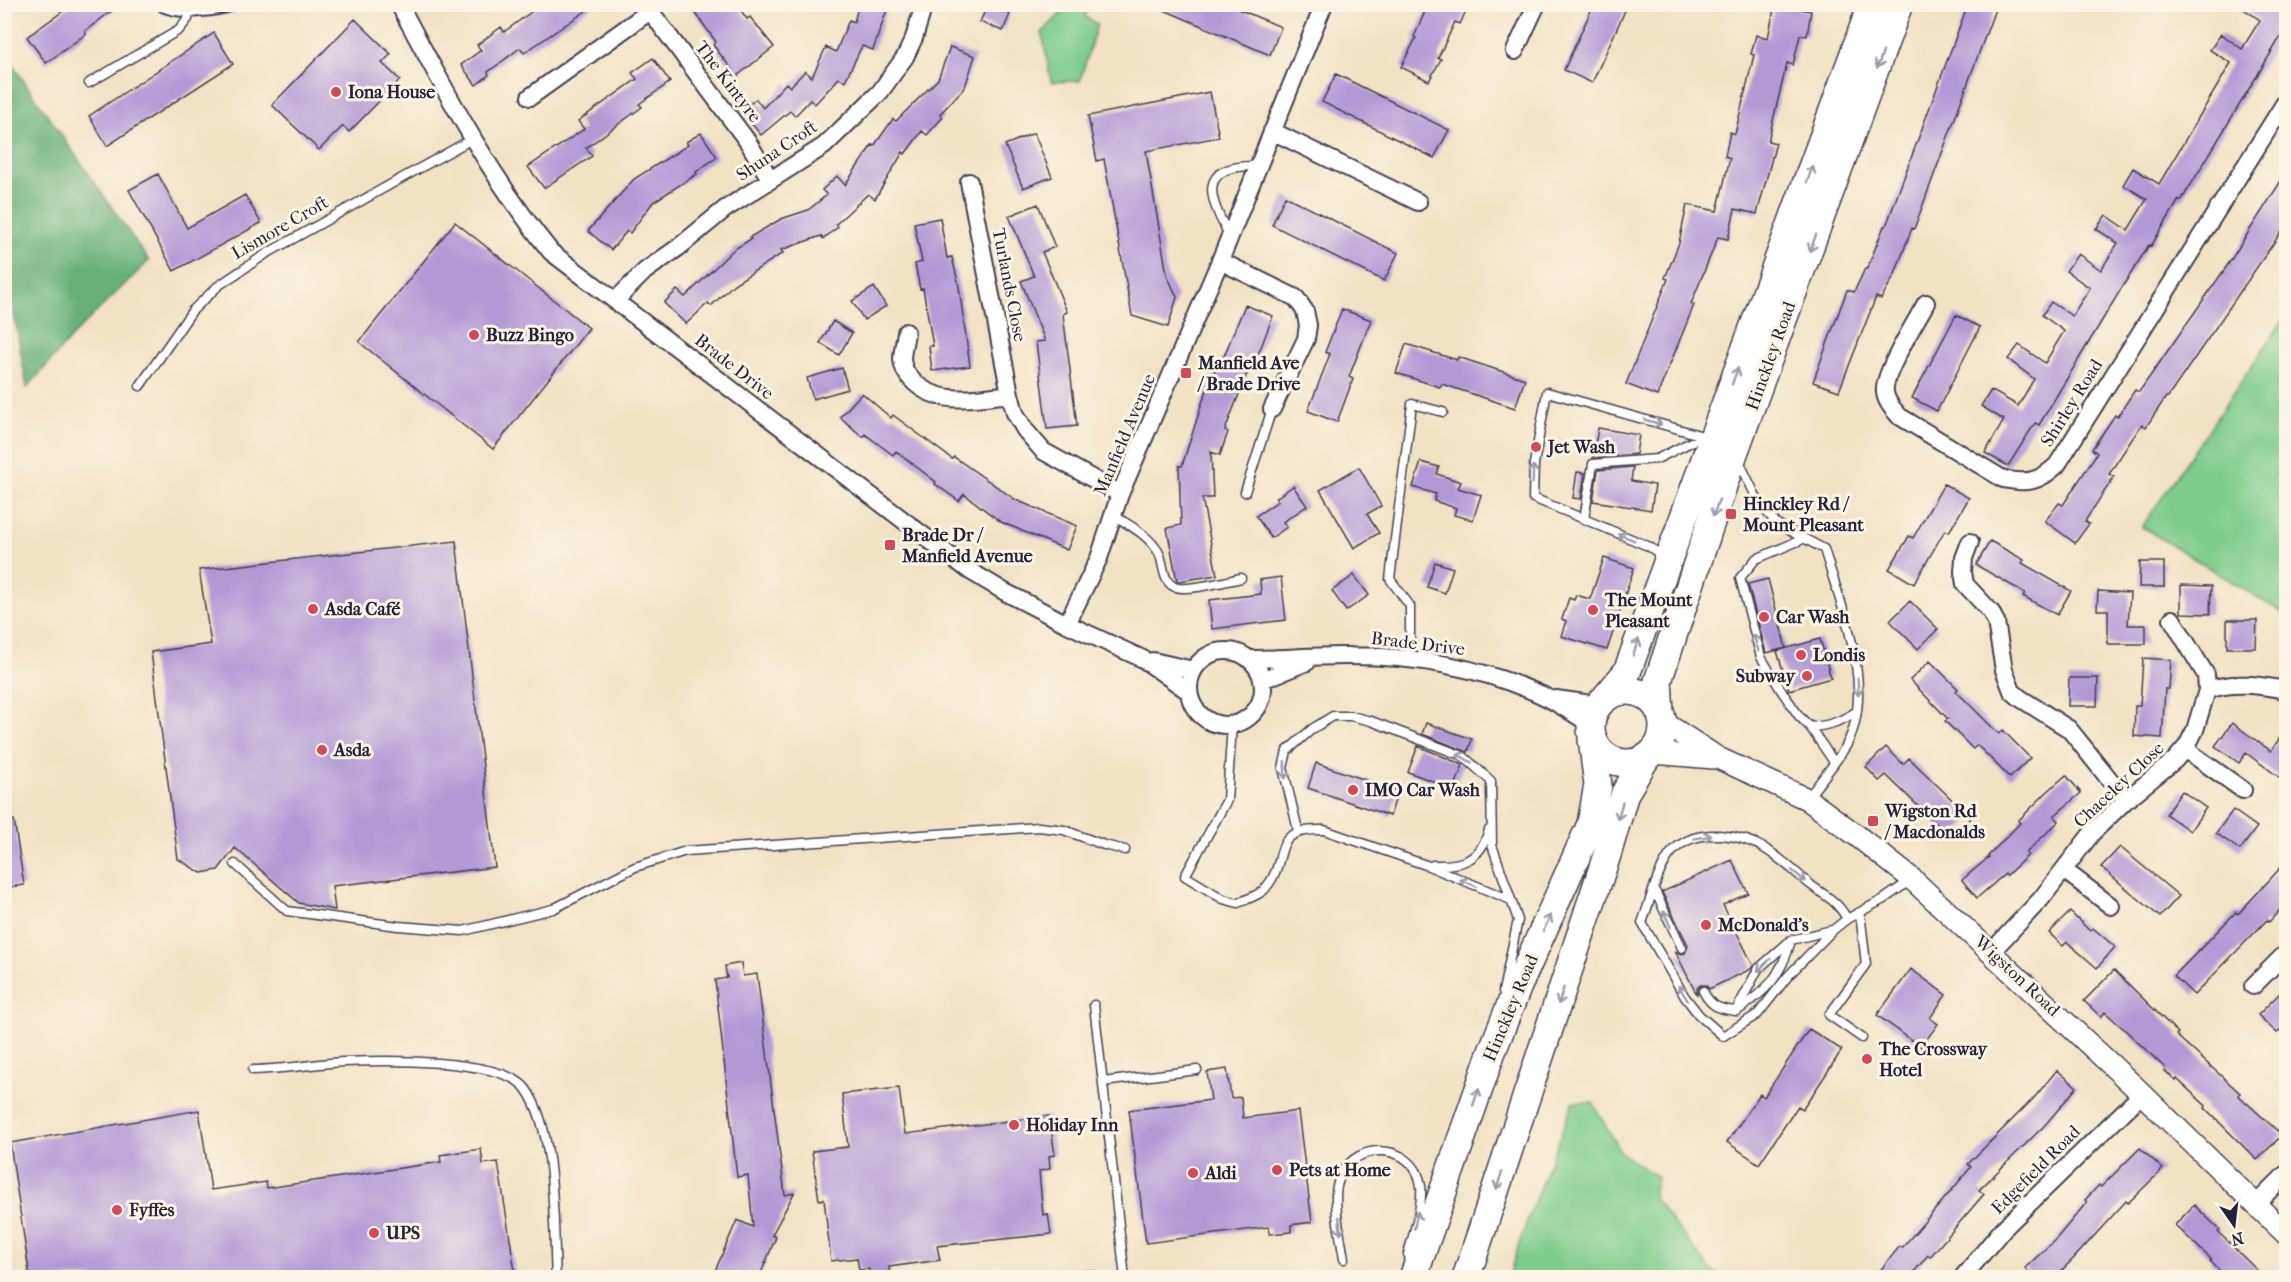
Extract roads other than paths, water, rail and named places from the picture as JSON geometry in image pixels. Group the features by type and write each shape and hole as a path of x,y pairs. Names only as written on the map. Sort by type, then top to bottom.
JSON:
{"highway":[{"name":"Hinckley Road","path":"1409,1272 1518,986 1591,824 1598,785 1597,716 1627,672 1709,434 1872,4"},
{"name":"Hinckley Road","path":"1662,717 1658,681 1734,453 1899,4"},
{"path":"1466,1278 1607,855 1625,793 1662,738 1662,717 1649,698 1634,691 1618,692 1597,716 1602,754 1619,763 1634,763 1649,756"}],"street":[{"path":"165,4 179,9 227,4"},
{"name":"Brade Drive","path":"399,4 472,139 525,219 551,252 953,559 1005,592 1143,659 1188,691"},
{"name":"Shuna Croft","path":"616,300 645,271 679,247 725,209 824,146 880,92 905,57 914,38 922,4"},
{"name":"Manfield Avenue","path":"1067,624 1099,558 1120,494 1230,237 1324,4"},
{"path":"1515,51 1537,4"},
{"name":"The Kintyre","path":"530,97 648,8 748,142 770,180"},
{"name":"Shirley Road","path":"1926,303 1888,373 1884,389 1887,401 1899,416 2003,479 2030,482 2045,476 2057,465 2286,101"},
{"path":"1272,131 1418,202"},
{"name":"Turlands Close","path":"969,182 1015,413 1025,430 1043,451 1120,494"},
{"path":"1220,261 1296,298 1305,311 1308,325 1306,339 1272,409"},
{"path":"906,332 902,360 905,374 919,387 939,397 962,400 1010,394"},
{"path":"1970,542 1964,558 1965,584 1991,612 1996,622 2004,670 2012,691 2069,729 2126,800"},
{"path":"2172,619 2206,675 2206,690 2222,685 2240,684 2286,690"},
{"path":"1216,652 1239,653 1250,659 1262,680 1262,696 1255,711 1245,720 1232,724 1216,724 1204,718 1191,703 1188,691 1193,670 1204,657 1216,652"},
{"name":"Brade Drive","path":"1250,659 1348,656 1410,658 1476,672 1597,716"},
{"name":"Brade Drive","path":"1262,680 1316,658"},
{"name":"Brade Drive","path":"1143,659 1193,670"},
{"name":"Chaceley Close","path":"1991,952 2015,928 2092,833 2185,749 2195,730 2206,690"},
{"name":"Wigston Road","path":"1662,717 1718,758 1807,799 1912,879 2142,1094 2286,1234"},
{"path":"2185,749 2243,790"},
{"name":"Wigston Road","path":"1649,756 1718,758"},
{"path":"2064,870 2111,906"},
{"path":"2253,986 2286,953"},
{"name":"Edgefield Road","path":"1962,1278 2003,1229 2142,1094"},
{"path":"2256,1204 2286,1174"}],"lane":[{"path":"89,83 179,30 188,19 190,9"},
{"name":"Lismore Croft","path":"140,386 192,311 218,286 272,250 472,139"},
{"path":"1230,237 1210,196 1213,184 1220,173 1231,167 1258,166"},
{"path":"1662,575 1657,552 1648,546 1533,498 1534,464 1547,392 1709,434"},
{"path":"1410,658 1410,606 1390,579 1412,404 1443,412"},
{"path":"1245,492 1272,409"},
{"path":"1584,519 1593,464 1657,459 1709,434"},
{"path":"1734,453 1759,503 1777,524 1824,549 1857,671 1857,711 1846,746 1807,799"},
{"path":"1113,515 1149,540 1159,554 1166,578 1171,586 1179,588 1241,578"},
{"path":"1803,539 1756,559 1740,578 1761,657 1799,716 1810,727 1834,762"},
{"path":"1810,727 1830,725 1857,711"},
{"path":"1298,831 1283,768 1287,752 1312,729 1333,716 1351,716 1371,721 1463,756 1491,781 1492,845 1518,920 1491,1054"},
{"path":"1232,724 1227,800 1185,876 1223,898 1238,903 1262,891 1270,881 1285,843 1292,834 1298,831 1324,830 1426,865 1511,900"},
{"path":"1426,865 1453,866 1467,861 1486,841 1491,825"},
{"path":"235,864 287,911 398,926 463,931 553,909 635,867 686,851 1039,827 1064,830 1125,850"},
{"path":"1847,918 1839,904 1817,890 1767,850 1742,840 1715,835 1697,836 1676,848 1666,859 1642,923 1685,998 1699,1015 1723,1036 1758,1014 1788,975 1847,918 1860,913 1912,879"},
{"path":"1654,889 1682,948"},
{"path":"1860,913 1866,964 1830,1015 1862,1038"},
{"path":"1736,1011 1758,969 1791,940 1833,930"},
{"path":"1703,991 1709,1003 1718,1009 1736,1011 1762,993 1784,966 1791,940"},
{"path":"1094,1005 1125,1278"},
{"path":"253,1070 345,1062 446,1063 502,1072 525,1088 541,1121 549,1160 556,1278"},
{"path":"1102,1082 1197,1070"},
{"path":"1344,1259 1337,1196 1339,1179 1344,1167 1361,1154 1373,1150 1385,1152 1398,1155 1410,1164 1421,1185 1409,1272"},
{"path":"1021,1278 1090,1275 1099,1278"}],"place":[{"name":"Iona House","path":"336,92"},
{"name":"Buzz Bingo","path":"474,335"},
{"name":"Manfield Ave / Brade Drive","path":"1186,373"},
{"name":"Jet Wash","path":"1536,447"},
{"name":"Hinckley Rd / Mount Pleasant","path":"1731,514"},
{"name":"Brade Dr / Manfield Avenue","path":"890,545"},
{"name":"Asda Café","path":"313,609"},
{"name":"The Mount Pleasant","path":"1593,610"},
{"name":"Car Wash","path":"1764,617"},
{"name":"Londis","path":"1801,655"},
{"name":"Subway","path":"1807,676"},
{"name":"Asda","path":"322,750"},
{"name":"IMO Car Wash","path":"1353,790"},
{"name":"Wigston Rd / Macdonalds","path":"1873,821"},
{"name":"McDonald's","path":"1706,925"},
{"name":"The Crossway Hotel","path":"1867,1059"},
{"name":"Holiday Inn","path":"1014,1125"},
{"name":"Pets at Home","path":"1277,1170"},
{"name":"Aldi","path":"1193,1173"},
{"name":"Fyffes","path":"117,1210"},
{"name":"UPS","path":"374,1233"}]}
